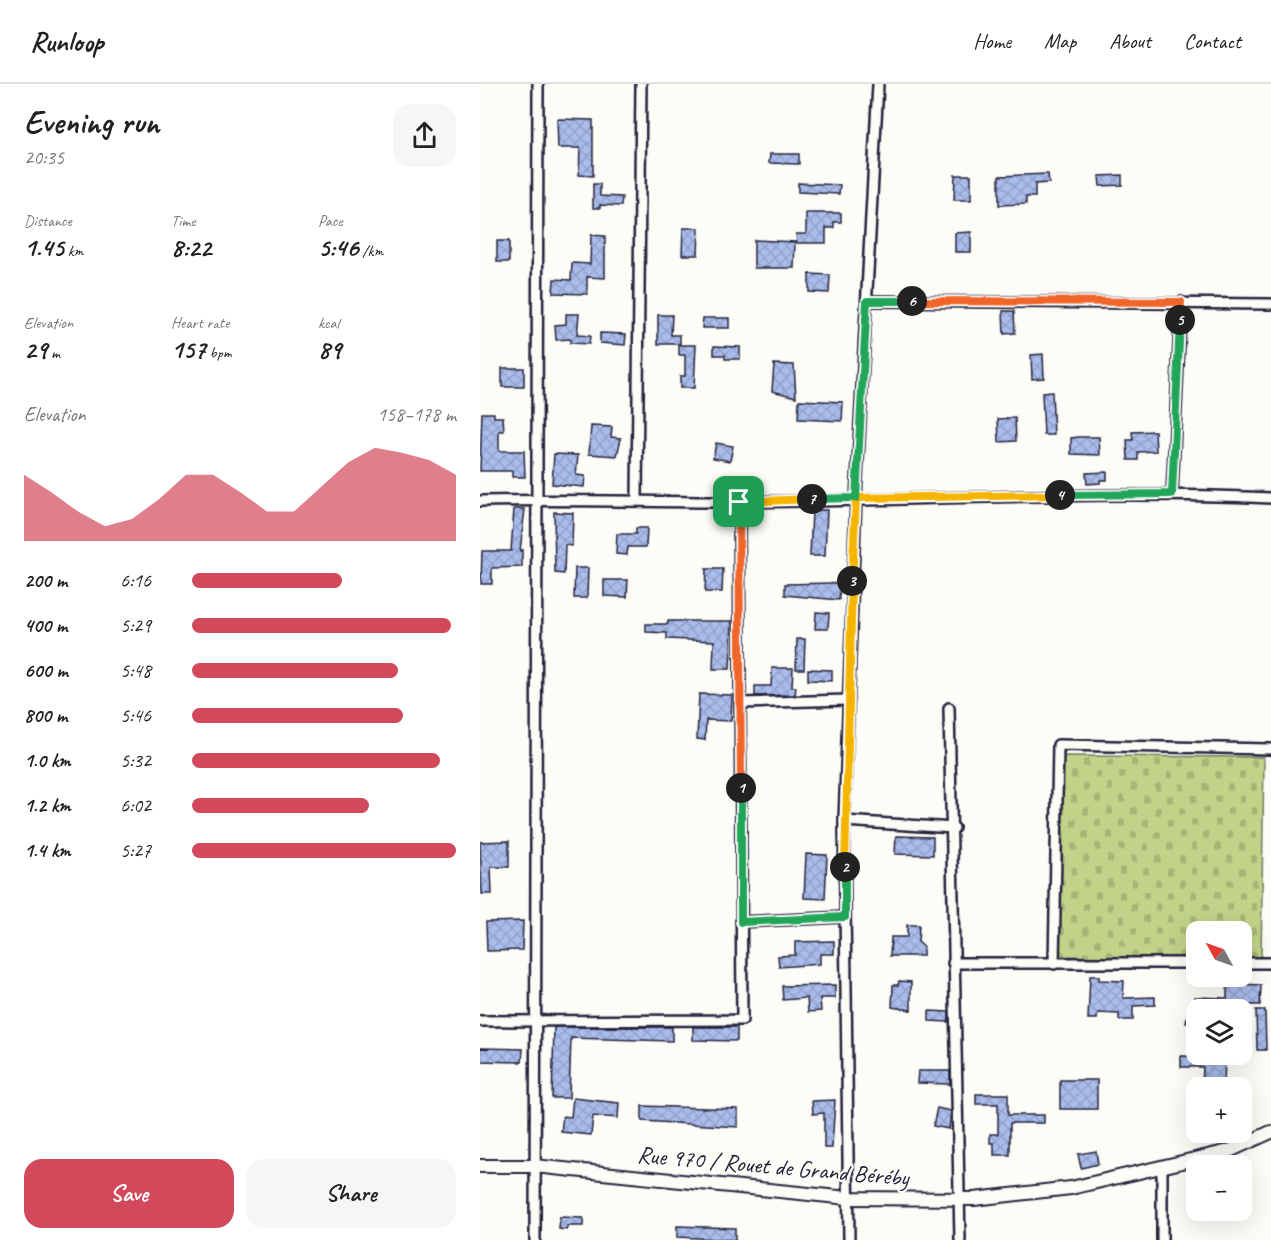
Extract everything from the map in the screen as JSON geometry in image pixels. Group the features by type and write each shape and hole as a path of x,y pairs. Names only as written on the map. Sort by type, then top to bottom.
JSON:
{"main road":[{"name":"Rue 970 / Rouet de Grand Béréby","path":"480,1166 534,1166 848,1198 960,1200 1071,1188 1229,1151 1271,1132"}],"street":[{"path":"534,1240 538,84"},
{"path":"637,499 641,84"},
{"path":"849,1240 844,820 856,498 878,84"},
{"path":"867,301 1271,304"},
{"path":"1172,494 1181,302"},
{"path":"480,501 637,499 739,502 856,498 1172,494 1271,498"},
{"path":"480,1021 742,1020 739,502"},
{"path":"740,704 848,700"},
{"path":"950,708 960,1240"},
{"path":"1054,964 1058,745 1271,749"},
{"path":"844,820 954,828"},
{"path":"741,922 845,917"},
{"path":"953,963 1186,963"},
{"path":"1252,963 1271,963"},
{"path":"1162,1167 1162,1240"}],"green space":[{"path":"1060,756 1264,757 1261,958 1252,958 1252,921 1186,921 1186,958 1057,956"}],"building":[{"path":"557,119 593,120 593,176 579,175 580,148 558,148"},
{"path":"770,154 799,154 799,164 769,163"},
{"path":"1048,174 1049,183 1035,184 1035,197 1026,197 1026,204 999,205 999,176"},
{"path":"955,175 971,175 971,200 954,200"},
{"path":"1122,175 1122,185 1100,186 1099,176"},
{"path":"798,183 840,185 839,194 798,192"},
{"path":"593,184 600,184 600,196 622,197 621,206 600,205 600,208 593,208"},
{"path":"806,213 841,213 841,222 834,222 834,228 826,228 826,243 797,243 796,234 806,234"},
{"path":"683,228 699,228 698,255 682,255"},
{"path":"971,232 971,252 955,252 955,233"},
{"path":"591,235 605,236 605,278 587,277 587,294 553,293 554,279 571,280 572,263 590,264"},
{"path":"754,240 795,242 794,268 754,268"},
{"path":"497,241 509,241 509,262 497,262"},
{"path":"809,274 830,275 829,293 809,292"},
{"path":"1003,311 1014,311 1015,333 1004,334"},
{"path":"566,314 579,314 577,335 590,336 589,344 570,343 570,339 556,340 555,325 566,324"},
{"path":"658,315 672,315 671,335 680,335 680,344 658,344"},
{"path":"703,318 729,318 729,328 702,328"},
{"path":"600,333 626,334 625,345 600,343"},
{"path":"679,345 696,345 694,388 680,388 680,376 685,376 685,355 679,355"},
{"path":"714,346 740,347 740,359 725,359 725,355 714,355"},
{"path":"1043,354 1044,378 1032,379 1031,355"},
{"path":"774,364 794,365 796,397 772,391"},
{"path":"502,368 524,368 524,387 502,387"},
{"path":"1052,392 1054,435 1044,435 1042,393"},
{"path":"799,400 843,402 842,421 798,419"},
{"path":"482,413 494,413 494,417 503,417 504,431 499,431 499,451 524,451 525,477 512,477 512,471 480,471"},
{"path":"1015,418 1016,441 999,442 998,419"},
{"path":"591,426 612,427 611,437 621,438 617,456 589,454"},
{"path":"1155,431 1156,451 1138,452 1138,460 1128,460 1127,440 1133,440 1132,432"},
{"path":"1099,437 1100,455 1071,454 1071,438"},
{"path":"716,443 733,446 730,461 713,458"},
{"path":"554,454 578,455 576,475 585,476 584,487 552,484"},
{"path":"1107,472 1107,480 1087,484 1086,473"},
{"path":"514,509 525,509 520,551 522,550 522,567 492,568 492,584 481,584 482,551 511,551"},
{"path":"812,510 827,510 825,556 810,556"},
{"path":"554,512 573,513 572,546 565,545 564,574 555,573"},
{"path":"636,528 647,528 646,547 628,547 627,555 616,554 617,534 636,534"},
{"path":"575,568 588,568 587,598 574,598"},
{"path":"706,569 723,569 722,592 705,592"},
{"path":"604,580 628,580 627,597 604,596"},
{"path":"840,583 839,600 785,595 785,584"},
{"path":"816,612 829,613 828,629 815,629"},
{"path":"668,621 732,621 730,669 713,669 714,641 667,639 667,633 646,632 646,624 668,624"},
{"path":"797,639 805,639 804,669 796,669"},
{"path":"772,668 793,668 792,687 796,687 795,695 755,696 755,686 771,686"},
{"path":"808,669 832,670 832,681 808,680"},
{"path":"699,694 732,695 731,721 706,720 705,740 697,739"},
{"path":"896,836 933,837 933,855 895,854"},
{"path":"509,841 509,867 491,867 492,894 482,894 480,842"},
{"path":"806,854 827,855 825,899 804,898"},
{"path":"523,921 522,950 487,951 486,922"},
{"path":"907,925 919,925 918,942 923,946 923,956 890,956 891,937 907,937"},
{"path":"834,941 834,954 820,954 820,964 779,967 778,956 795,955 795,942"},
{"path":"1090,976 1099,976 1099,980 1124,981 1123,998 1155,997 1155,1005 1133,1006 1133,1020 1119,1020 1119,1014 1098,1013 1097,1019 1088,1019"},
{"path":"899,981 911,982 911,1010 892,1007 893,985 898,985"},
{"path":"835,985 835,998 820,998 821,1011 808,1012 807,998 783,1000 782,986"},
{"path":"1261,985 1260,1005 1252,1005 1252,999 1195,999 1195,997 1227,998 1227,987"},
{"path":"1256,1010 1265,1010 1266,1050 1257,1050"},
{"path":"929,1011 949,1012 949,1022 929,1021"},
{"path":"554,1027 672,1027 672,1041 571,1038 569,1098 552,1098"},
{"path":"693,1027 737,1027 737,1041 693,1040"},
{"path":"480,1048 523,1049 522,1062 480,1061"},
{"path":"1181,1056 1186,1056 1186,1065 1225,1065 1224,1077 1202,1077 1203,1067 1181,1067"},
{"path":"918,1071 950,1071 950,1084 917,1083"},
{"path":"1060,1080 1097,1080 1097,1109 1060,1109"},
{"path":"976,1094 1008,1094 1008,1115 1044,1115 1044,1123 1010,1123 1010,1155 994,1155 994,1143 990,1143 990,1134 998,1134 998,1104 976,1104"},
{"path":"573,1098 619,1103 618,1118 593,1116 591,1135 561,1132 563,1116 571,1117"},
{"path":"835,1100 832,1148 824,1148 824,1113 813,1114 812,1101"},
{"path":"642,1106 738,1109 738,1127 642,1121"},
{"path":"937,1108 951,1111 949,1129 933,1126"},
{"path":"1096,1151 1098,1164 1081,1168 1078,1154"},
{"path":"560,1217 583,1218 583,1226 567,1226 567,1230 559,1229"},
{"path":"677,1226 735,1228 735,1240 677,1237"}],"route":[{"path":"739,502 741,922 845,917 844,820 856,498 1172,494 1181,302 867,301 856,498 739,502"}]}
